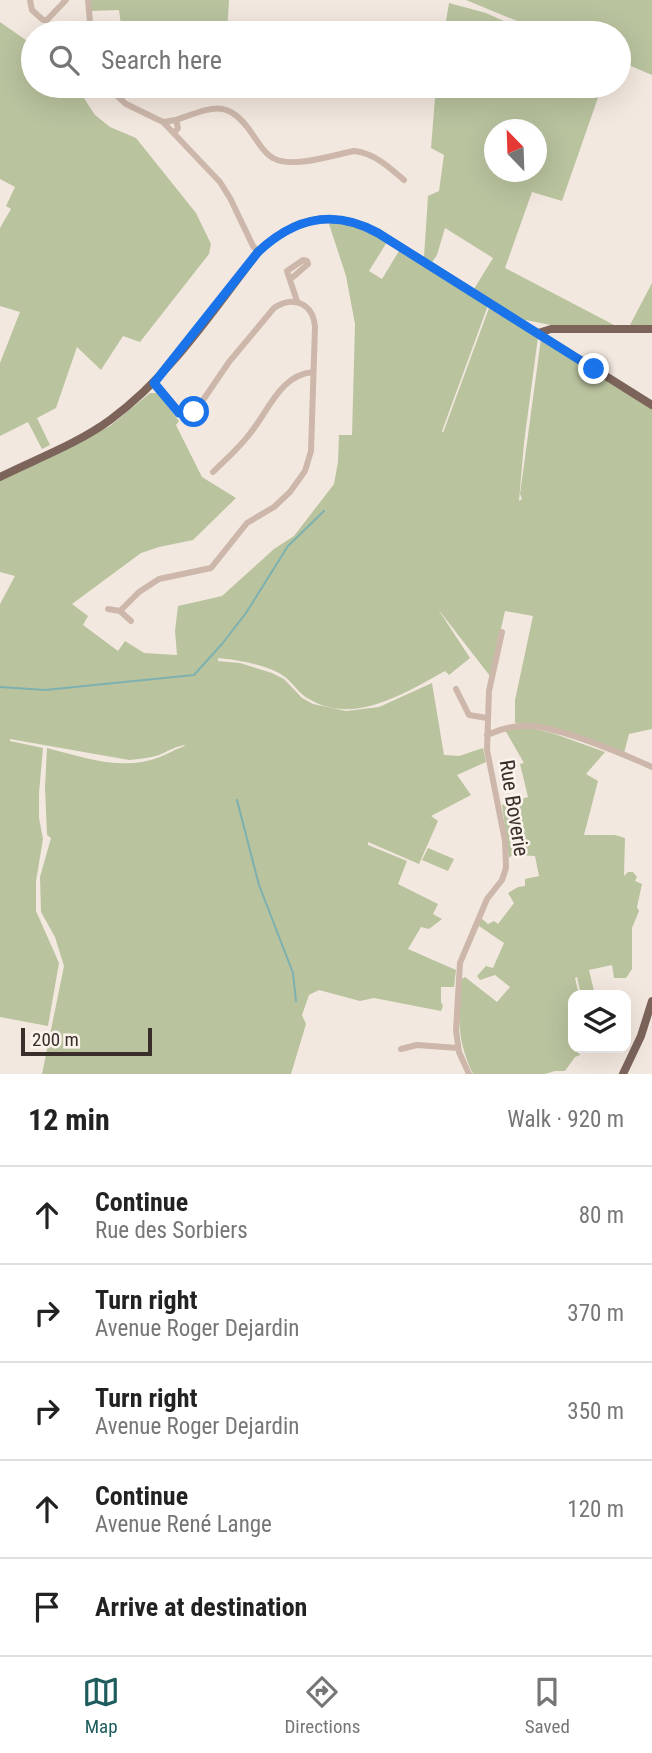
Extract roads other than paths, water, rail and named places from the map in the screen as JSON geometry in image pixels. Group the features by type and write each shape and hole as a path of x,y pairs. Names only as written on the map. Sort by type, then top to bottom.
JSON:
{"main road":[{"path":"0,477 108,422 154,383 258,252 274,237 302,222 327,218 355,223 378,233 652,405"},
{"path":"538,333 551,328 652,329"},
{"path":"623,1074 641,1036 652,1001"}],"street":[{"path":"30,0 32,10 43,20 47,20 66,0"},
{"path":"88,0 90,21"},
{"path":"119,98 163,122 170,131 175,132 220,182 258,252"},
{"path":"163,122 201,111 228,109 240,116 262,149 273,158 293,163 354,150 388,166 404,180"},
{"path":"175,132 178,128 176,120"},
{"path":"289,277 297,301"},
{"path":"120,611 139,592 159,579 211,568 247,523 274,507 290,492 305,471 311,457 314,320 308,308 297,301 282,302 274,308 229,362 194,412 188,415 179,413 154,383"},
{"path":"213,472 249,436 285,385 305,373 313,372"},
{"path":"108,609 120,611 131,621"},
{"path":"487,735 489,691 502,632"},
{"path":"456,689 469,715 487,718"},
{"name":"Rue Boverie","path":"469,1074 458,1048 456,1024 460,963 487,899 499,884 506,868 505,841 488,756 487,735 505,727 537,727 652,767"},
{"path":"401,1049 427,1045 458,1048"}],"waterway":[{"path":"0,687 45,690 194,675 246,613 288,546 324,511"},
{"path":"237,800 259,885 293,973 296,1001"}]}
